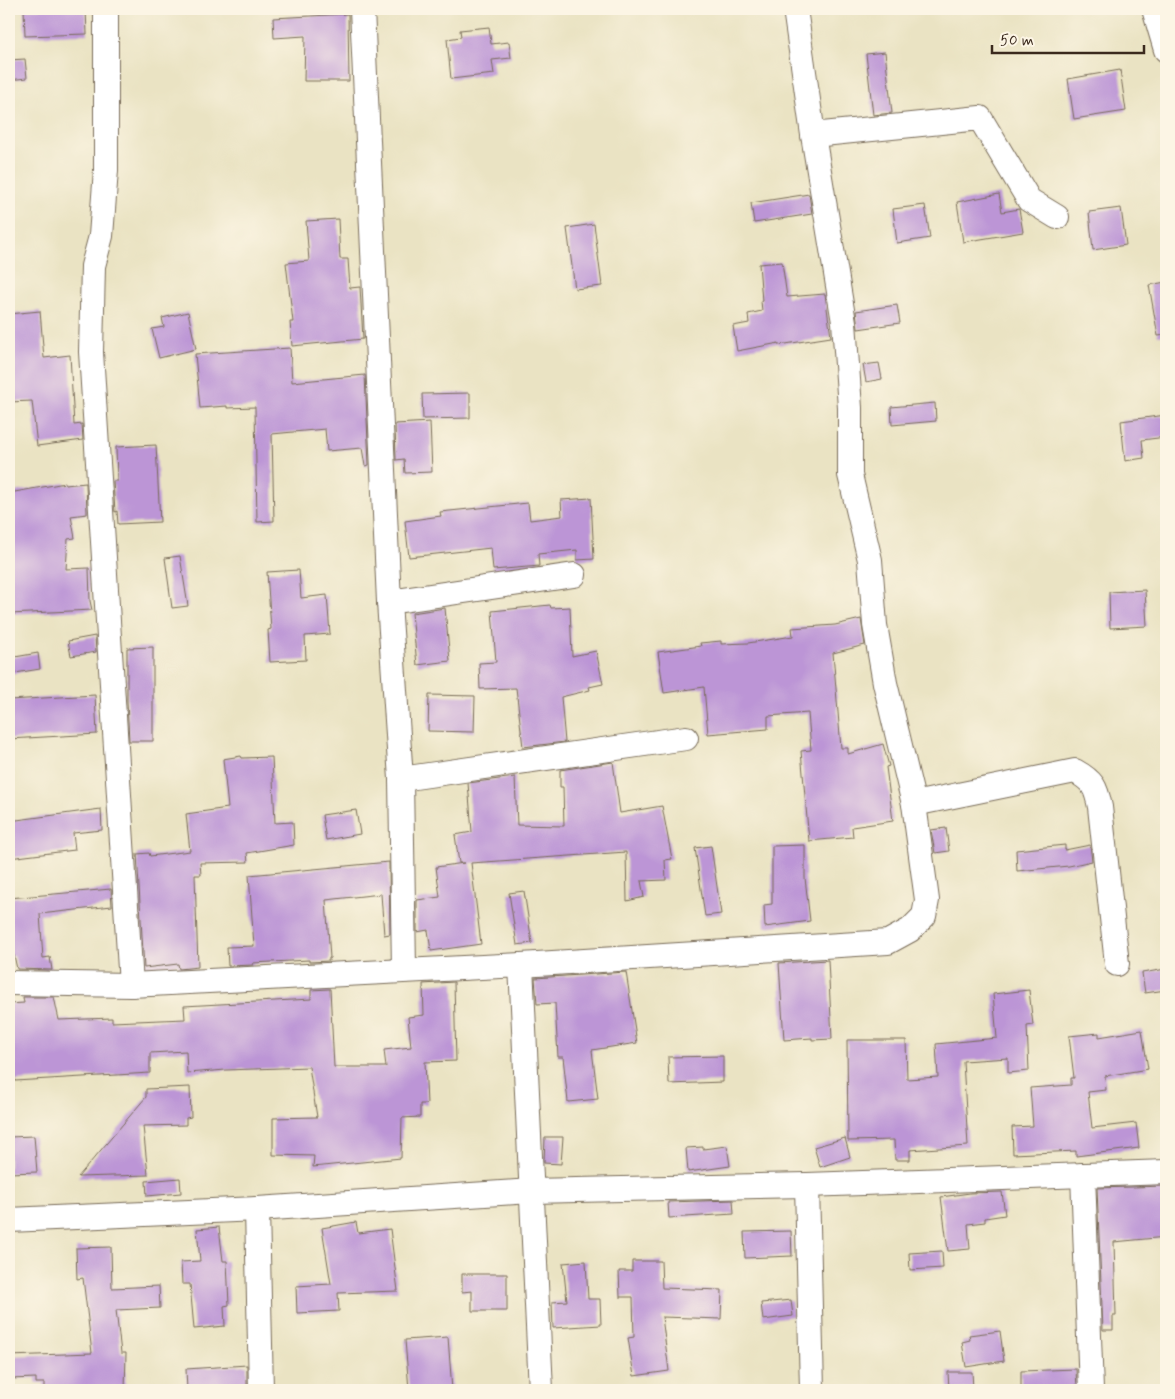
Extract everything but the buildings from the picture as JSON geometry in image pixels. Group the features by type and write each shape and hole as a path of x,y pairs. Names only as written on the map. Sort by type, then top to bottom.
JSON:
{"street":[{"path":"106,9 106,170 101,236 92,266 91,352 131,984"},
{"path":"362,9 390,602 401,780 404,970"},
{"path":"9,982 131,984 522,965 888,942 910,930 924,916 927,900 914,804 885,683 875,626 870,560 850,475 850,408 844,322 813,135 795,9"},
{"path":"1154,9 1166,50"},
{"path":"813,135 980,118 1029,200 1057,217"},
{"path":"390,602 574,575"},
{"path":"401,780 686,738"},
{"path":"914,804 1074,772 1085,777 1096,788 1100,807 1118,964"},
{"path":"522,965 541,1390"},
{"path":"9,1220 257,1209 532,1191 807,1185 1166,1172"},
{"path":"1083,1175 1091,1390"},
{"path":"807,1185 812,1390"},
{"path":"257,1209 261,1390"}]}
